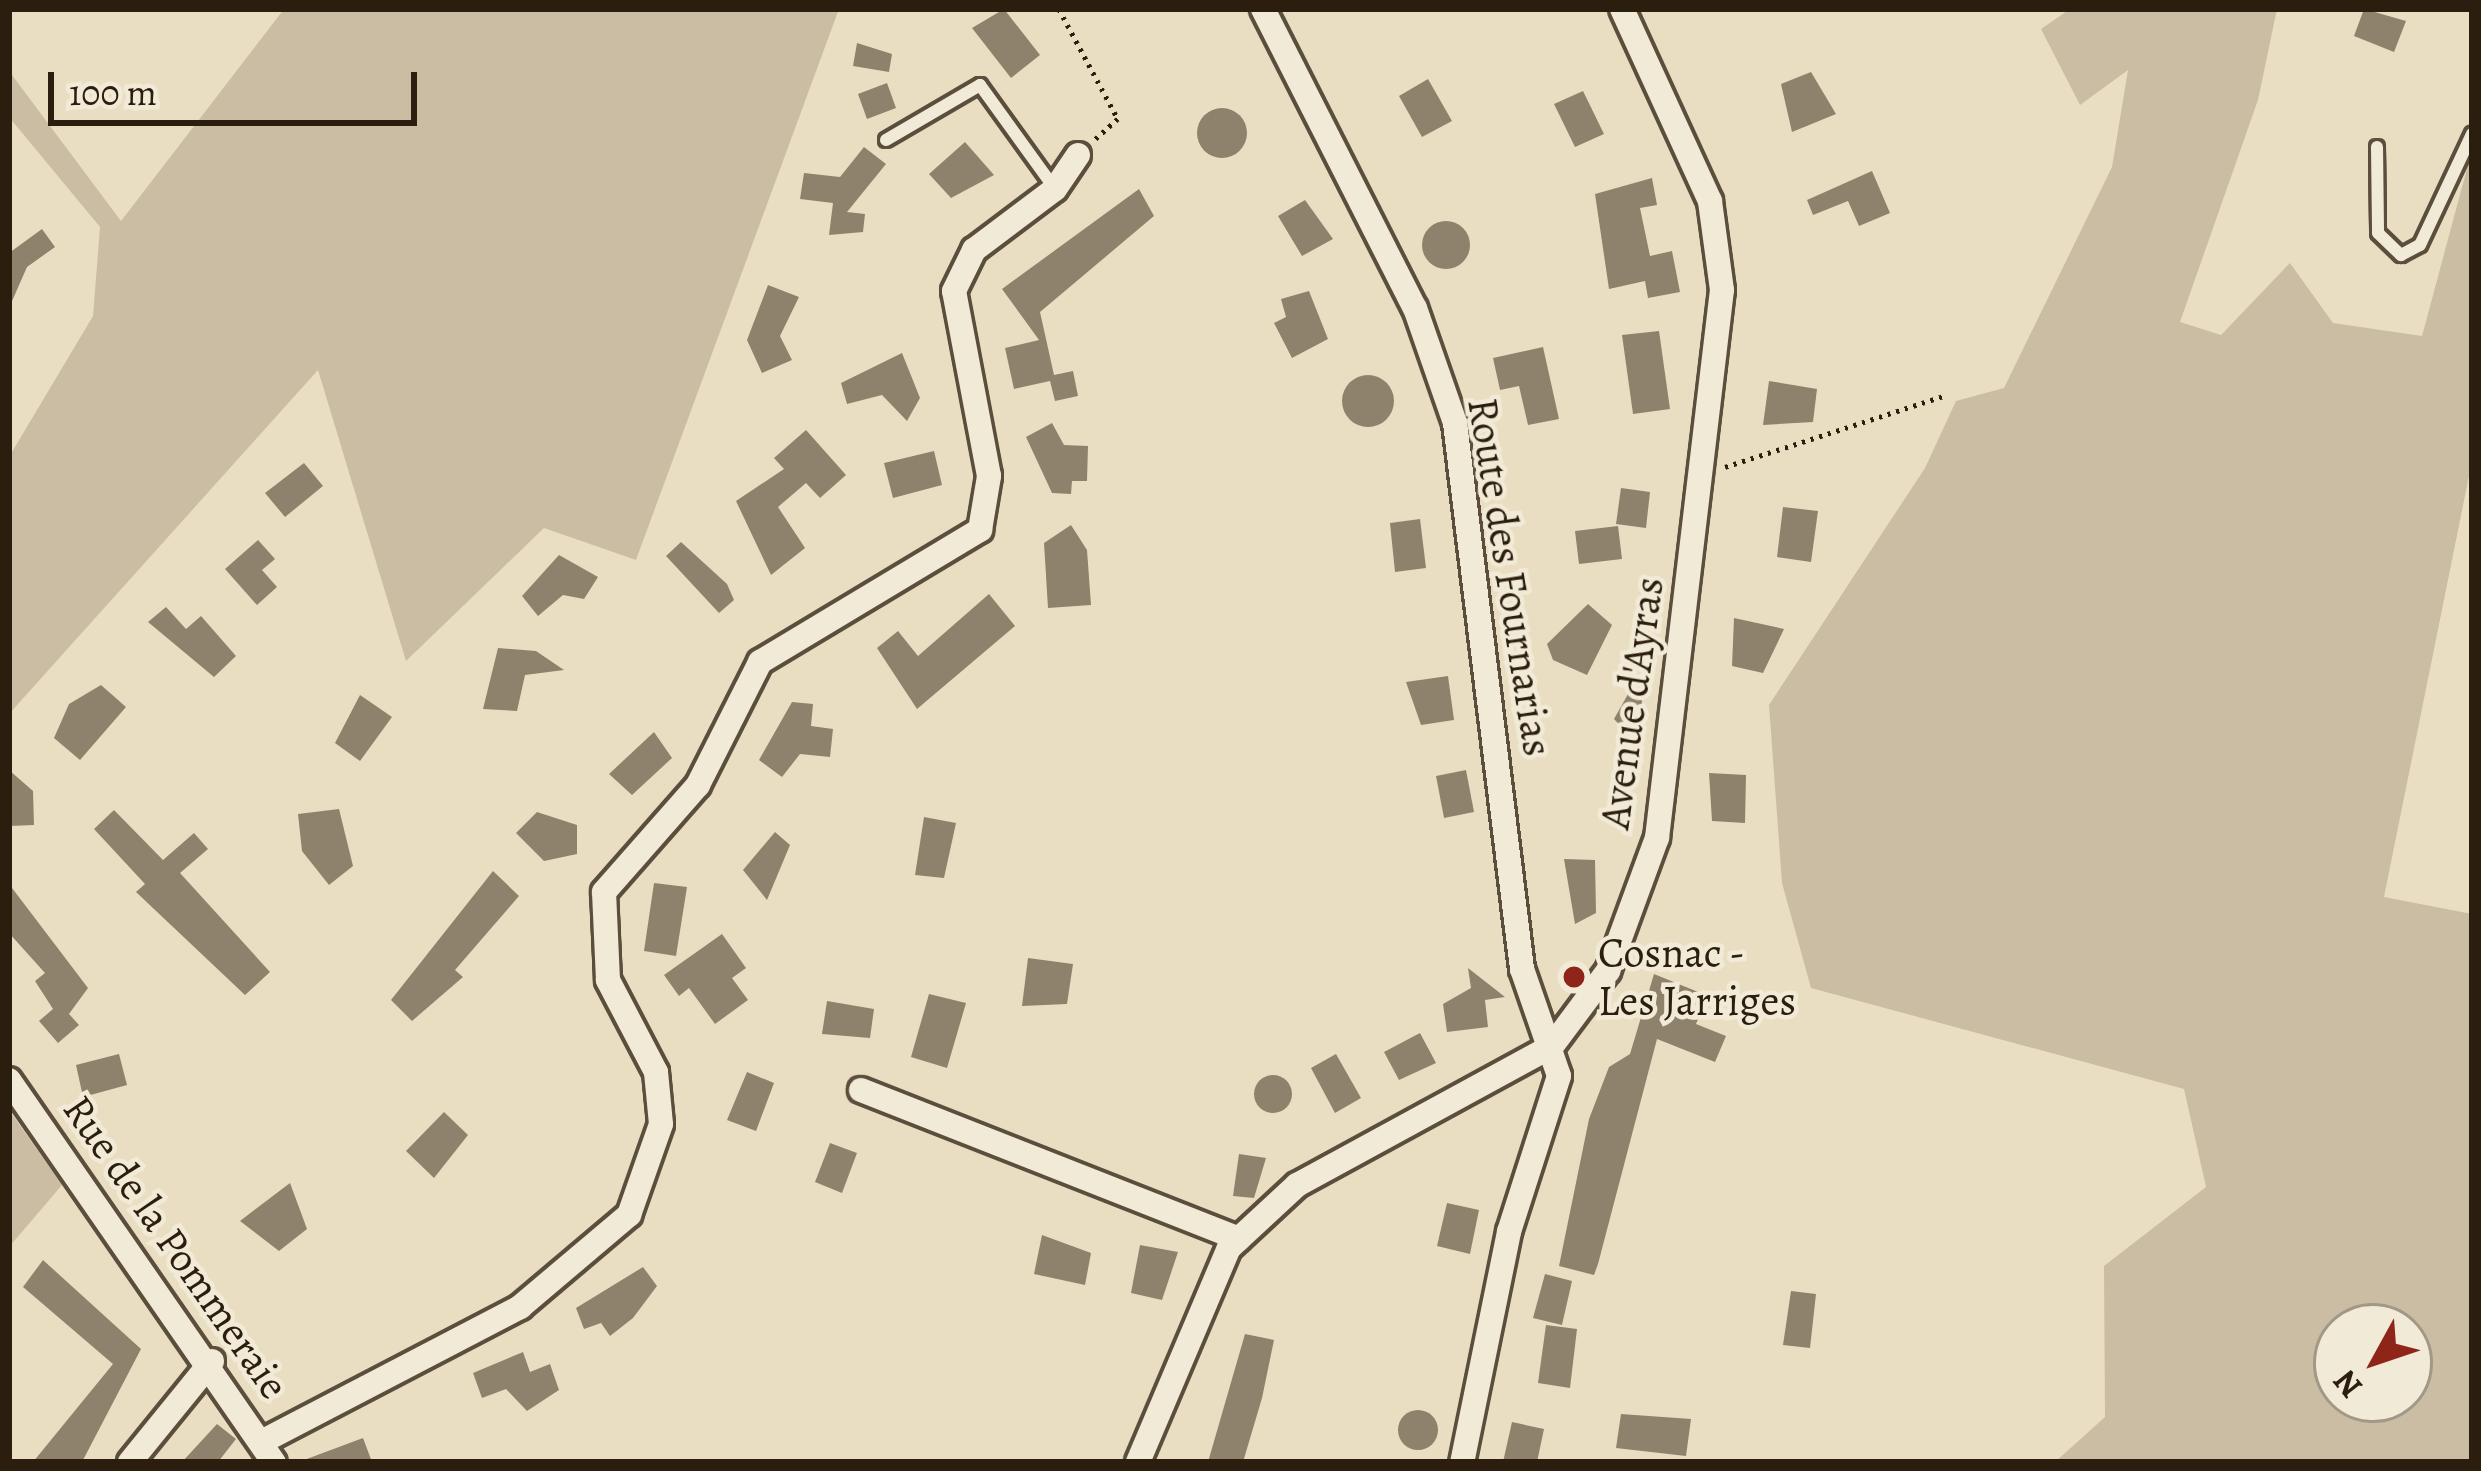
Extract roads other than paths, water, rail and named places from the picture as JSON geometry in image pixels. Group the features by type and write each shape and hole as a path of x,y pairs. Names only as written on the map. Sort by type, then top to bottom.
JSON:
{"street":[{"name":"Route des Fournarias","path":"1263,9 1415,308 1455,423 1522,969 1552,1046"},
{"name":"Avenue d'Ayras","path":"1552,1046 1608,971 1657,838 1702,464 1720,240 1622,9"},
{"path":"269,1451 520,1307 629,1215 661,1124 656,1072 608,980 604,892 698,785 760,662 980,530 989,476 954,291 974,250 1055,189 1078,155"},
{"path":"1138,1462 1240,1239 1298,1185 1552,1046 1559,1076 1509,1232 1462,1462"},
{"name":"Rue de la Pommeraie","path":"9,1080 212,1360 269,1451"},
{"path":"861,1090 1240,1239"},
{"path":"130,1462 212,1360"}],"lane":[{"path":"886,140 980,85 1055,189"},
{"path":"2377,147 2378,233 2401,255 2420,245 2472,134"}],"place":[{"name":"Cosnac - Les Jarriges","path":"1574,977"}]}
